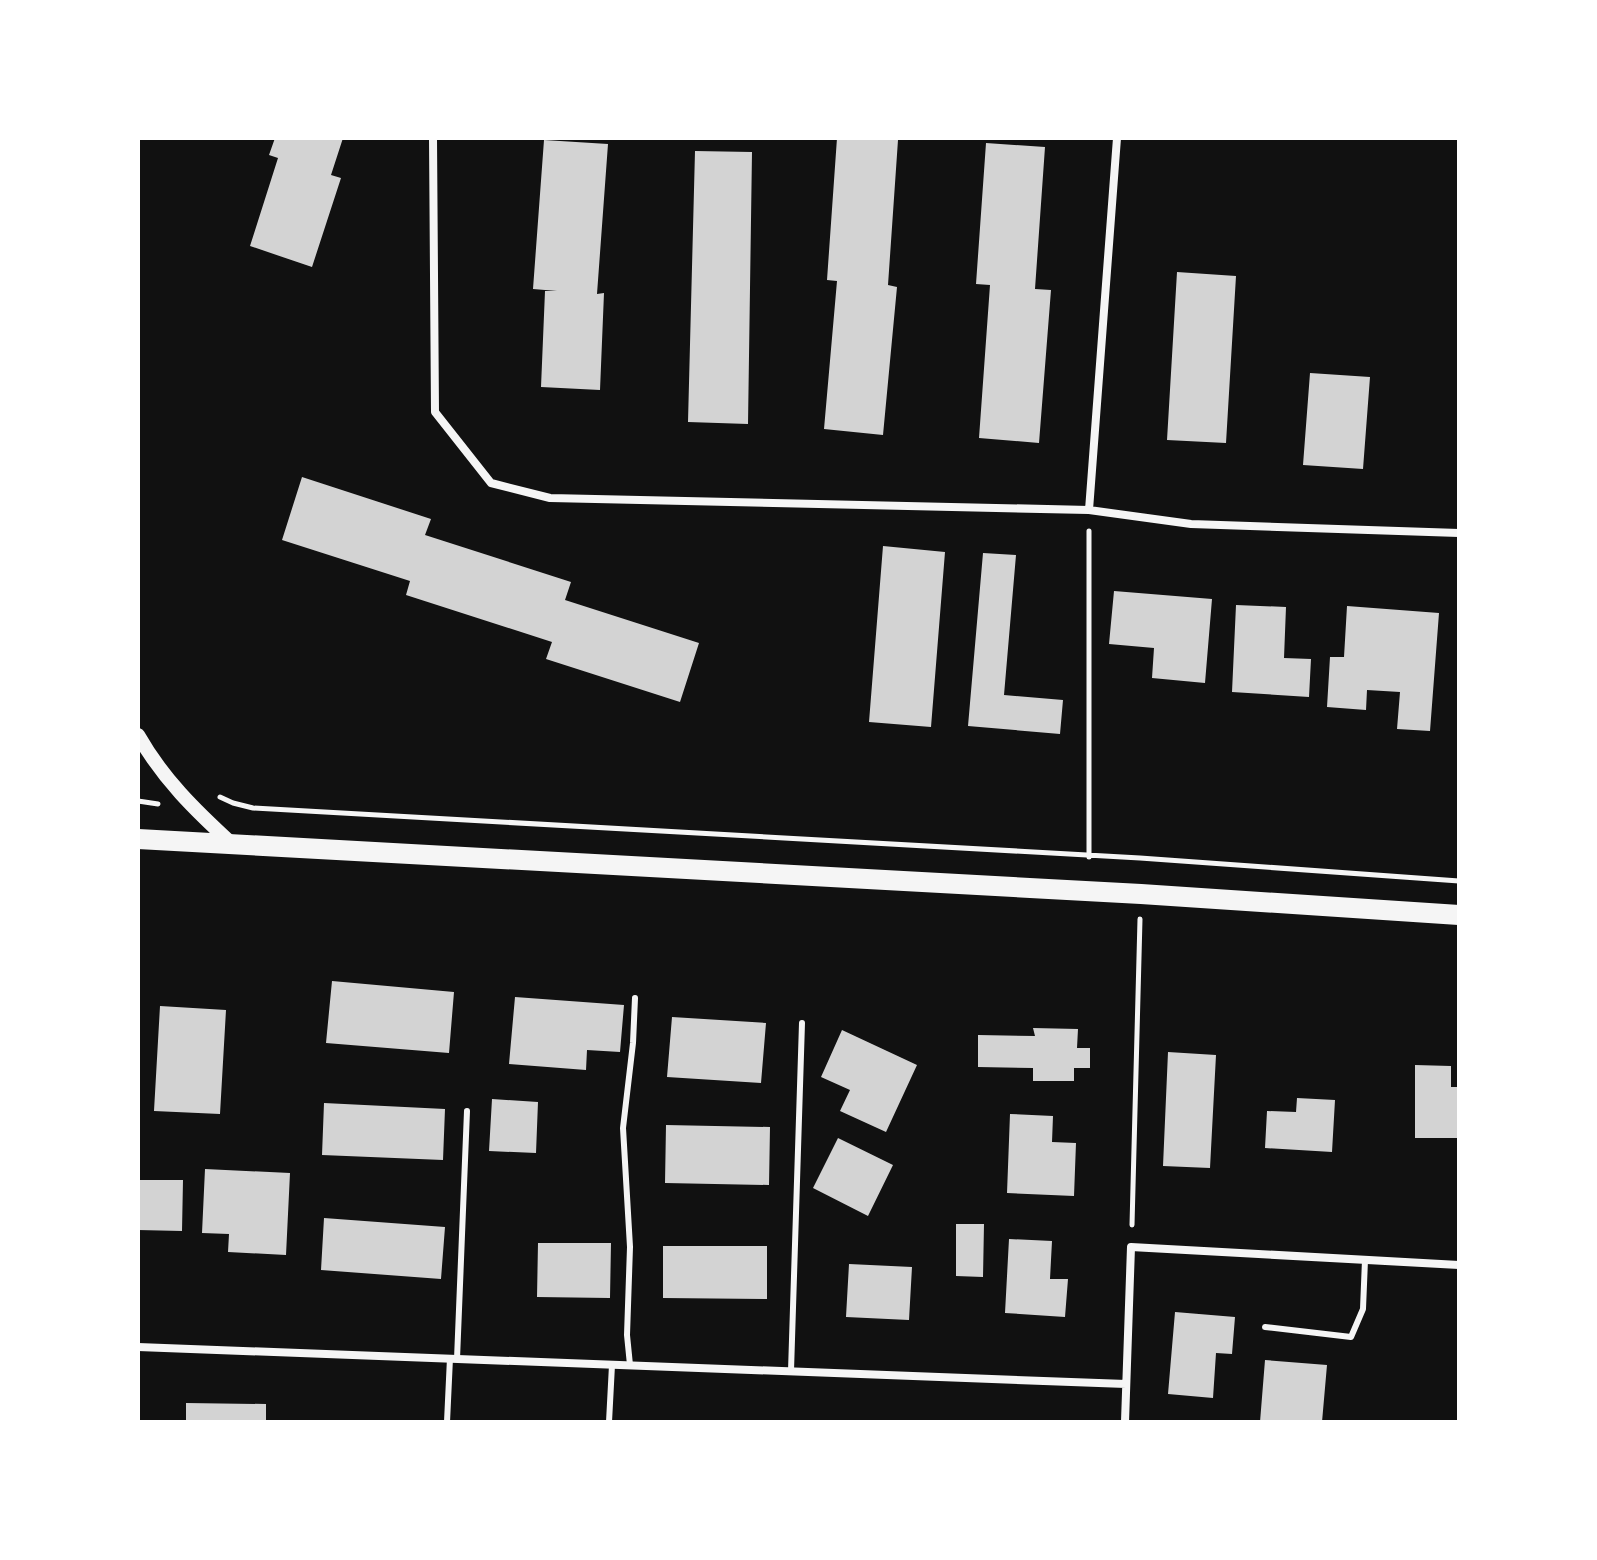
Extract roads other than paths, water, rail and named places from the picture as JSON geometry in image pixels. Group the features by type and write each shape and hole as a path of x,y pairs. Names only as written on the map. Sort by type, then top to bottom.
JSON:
{"main road":[{"path":"138,839 1141,894 1459,915"}],"street":[{"path":"433,138 435,412 491,483 550,498 1089,510 1191,524 1459,533"},
{"path":"1089,510 1117,138"},
{"path":"138,735 177,791 232,844"},
{"path":"1125,1422 1131,1247 1459,1265"},
{"path":"138,1347 1126,1384"}],"lane":[{"path":"630,1365 627,1335 630,1247 623,1128 635,998"},
{"path":"791,1371 802,1023"},
{"path":"447,1422 467,1111"},
{"path":"1265,1327 1351,1337 1363,1309 1365,1260"},
{"path":"609,1422 612,1365"}]}
